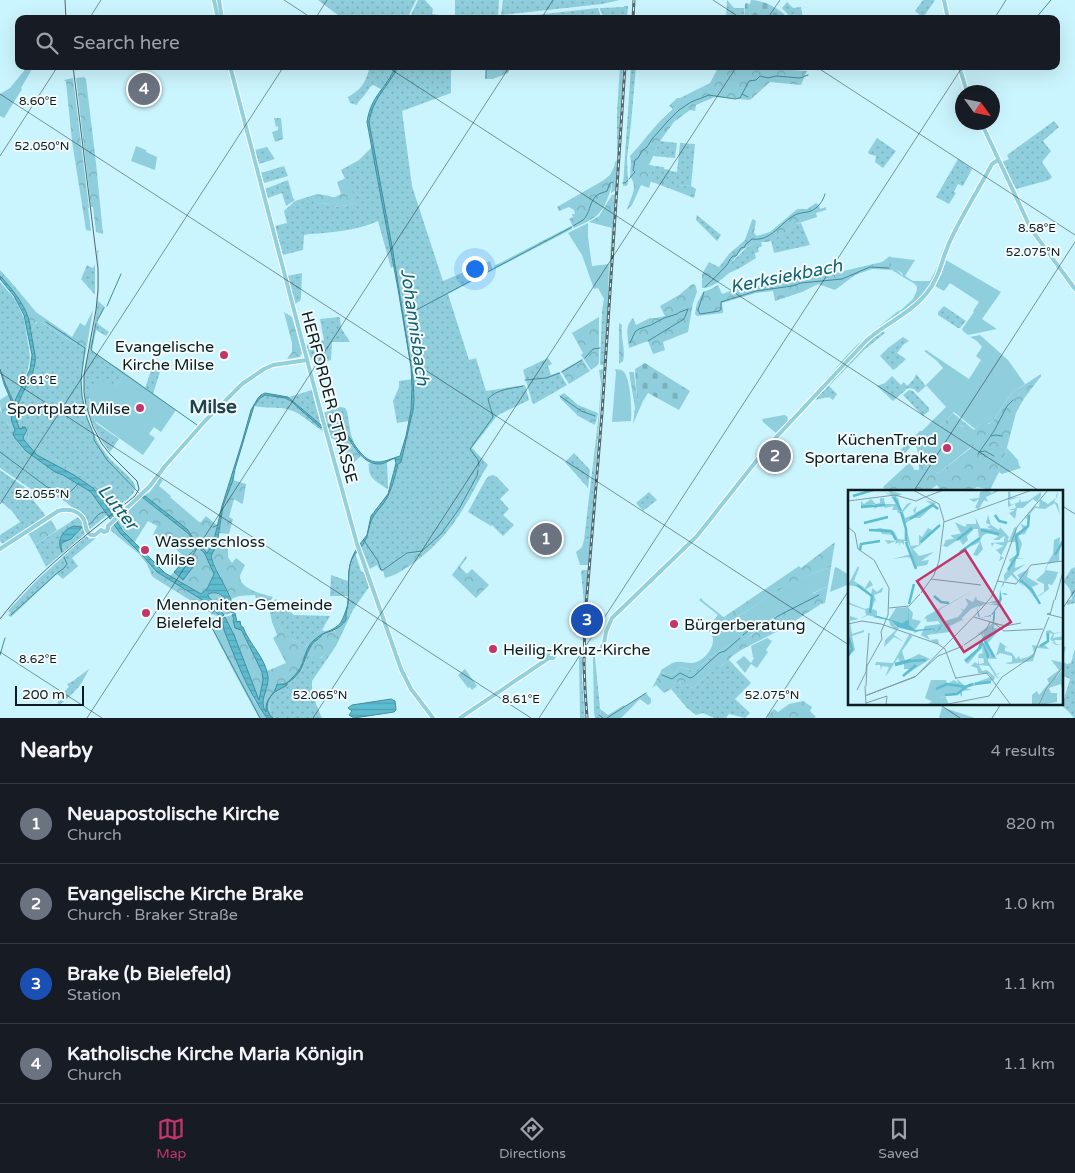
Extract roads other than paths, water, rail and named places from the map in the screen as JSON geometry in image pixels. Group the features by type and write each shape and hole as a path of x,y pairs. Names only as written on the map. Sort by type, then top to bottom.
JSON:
{"main road":[{"path":"214,0 217,15"},
{"path":"219,0 221,15"},
{"path":"944,0 947,15"},
{"name":"HERFORDER STRASSE","path":"231,70 357,544 401,669 411,689 433,718"},
{"path":"960,70 966,85"},
{"path":"985,130 1034,234 1075,289"},
{"path":"460,718 549,658 548,652 552,651 555,653 566,649 581,653 593,654 598,652 603,646 606,632 613,616 698,535 773,440 866,342 883,327 915,306 926,294 939,273 955,231 992,164 998,160"},
{"path":"0,548 64,509 80,514 84,520 87,532 90,535 95,535 101,530 100,528 117,517 143,493 204,421 242,384 273,365 307,360"},
{"path":"101,530 103,532 107,531 108,528 105,525"}],"waterway":[{"path":"1038,15 1051,0"},
{"path":"486,70 486,78"},
{"path":"629,179 635,172 633,170 635,160 642,151 668,121 691,102 709,95 740,98 749,81 756,80 760,76 768,78 776,76 800,78 808,75"},
{"path":"742,94 748,97"},
{"path":"623,183 628,180"},
{"path":"573,226 585,218 596,196 607,191 610,183 613,182"},
{"path":"705,287 726,266 732,257 736,256 741,248 745,247 752,239 759,239 770,235 795,215 814,210 820,204 825,194"},
{"path":"405,316 572,227"},
{"name":"Kerksiekbach","path":"704,292 698,310 700,314 719,311 721,309 721,302 756,291 801,283 842,279 870,267 889,268"},
{"path":"107,306 121,274"},
{"path":"97,321 104,308"},
{"path":"648,341 684,319 688,309"},
{"name":"Kerksiekbach","path":"630,343 635,332 639,329 688,309"},
{"path":"46,322 85,348 81,380 82,396 94,440 107,460 139,493"},
{"path":"96,323 92,351 197,425"},
{"name":"Kerksiekbach","path":"585,358 593,349 600,348"},
{"name":"Kerksiekbach","path":"562,372 582,360"},
{"name":"Kerksiekbach","path":"525,380 546,378 560,373"},
{"name":"Kerksiekbach","path":"479,466 478,460 470,449 493,417 488,399 500,391 523,386"},
{"path":"560,396 581,411 595,416"},
{"path":"978,454 994,431 1007,406 1013,400"},
{"path":"991,436 1002,436"},
{"path":"979,452 985,451 994,456"},
{"path":"0,452 47,487 68,494 79,483"},
{"name":"Kerksiekbach","path":"365,542 378,561 381,570 407,553 422,551 441,534 459,509 477,476 478,470"},
{"path":"88,525 98,515 107,512"},
{"name":"Johannisbach","path":"213,527 218,525"},
{"path":"186,559 199,546"},
{"path":"11,615 64,568 67,564 64,557"},
{"path":"759,628 819,595"},
{"name":"Lutter","path":"212,614 215,609"},
{"path":"210,617 209,622 260,718"},
{"path":"743,635 749,630 754,629"},
{"path":"0,655 5,638"},
{"path":"662,675 672,679 680,673 690,678 693,677 719,653 725,651 740,638"},
{"path":"607,718 646,693"},
{"path":"599,715 603,718"}],"tram line":[{"path":"65,0 66,15"},
{"path":"0,619 46,569 135,496 139,489 137,481 102,444 93,427 86,405 84,375 96,310 98,269 73,70"}],"railway":[{"path":"633,15 634,0"},
{"path":"587,718 584,664 585,619 602,413 625,70"}],"place":[{"name":"Katholische Kirche Maria Königin","path":"144,89"},
{"name":"Evangelische Kirche Milse","path":"224,355"},
{"name":"Sportplatz Milse","path":"140,408"},
{"name":"KüchenTrend Sportarena Brake","path":"947,448"},
{"name":"Evangelische Kirche Brake","path":"775,456"},
{"name":"Neuapostolische Kirche","path":"546,539"},
{"name":"Wasserschloss Milse","path":"145,550"},
{"name":"Mennoniten-Gemeinde Bielefeld","path":"146,613"},
{"name":"Brake (b Bielefeld)","path":"587,620"},
{"name":"Bürgerberatung","path":"674,624"},
{"name":"Heilig-Kreuz-Kirche","path":"493,649"}],"district":[{"name":"Milse","path":"213,406"}]}
